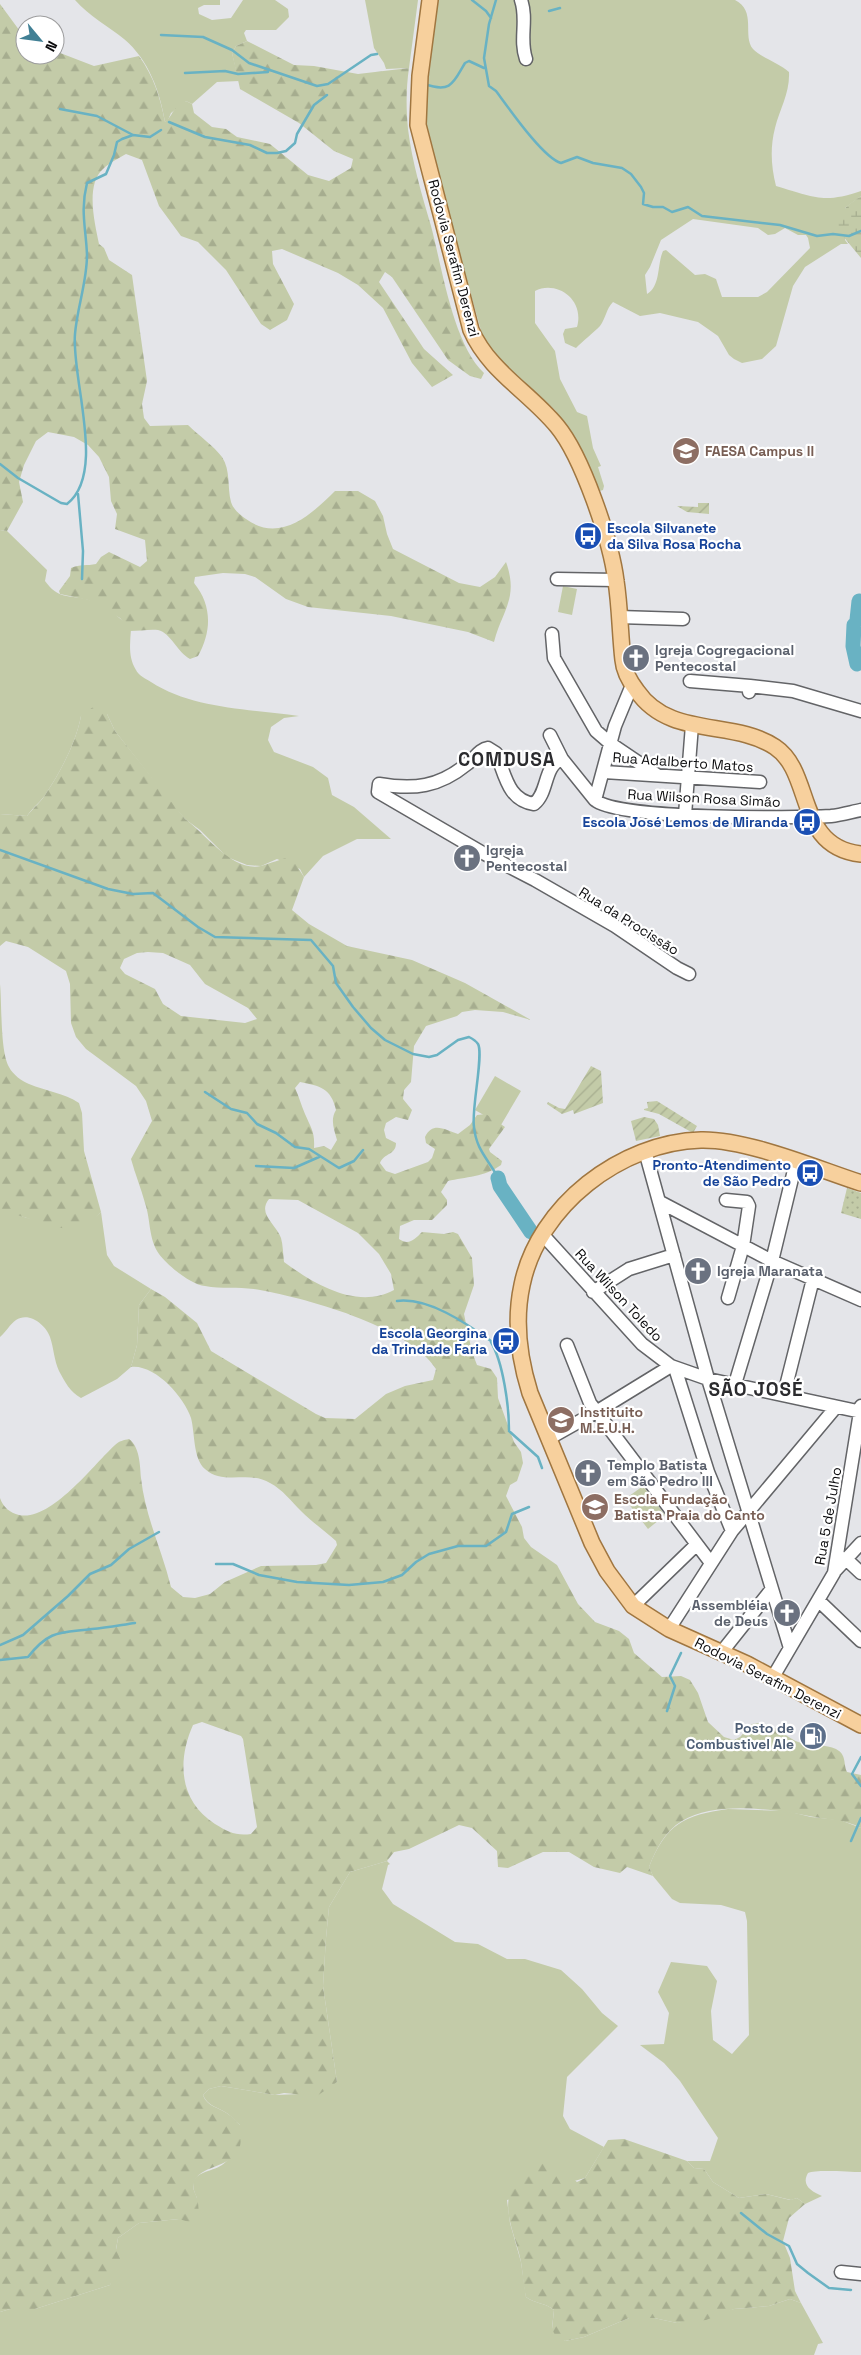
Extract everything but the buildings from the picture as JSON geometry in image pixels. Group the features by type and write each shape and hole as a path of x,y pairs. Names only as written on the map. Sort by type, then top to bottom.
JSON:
{"main road":[{"name":"Rodovia Serafim Derenzi","path":"430,0 420,76 418,125 471,330 476,342 490,361 557,426 573,450 608,545 616,580 623,665 632,685 647,703 658,712 698,726 737,734 768,744 786,757 796,774 810,817"},
{"path":"810,817 833,843 847,851 861,854"},
{"name":"Rodovia Serafim Derenzi","path":"861,1183 742,1145 717,1141 686,1141 645,1151 622,1161 592,1180 560,1211 543,1235 528,1266 522,1284 518,1315 518,1341 522,1368 548,1439 592,1543 607,1571 633,1606 669,1629 772,1676 861,1725"}],"street":[{"path":"522,0 525,18 522,47 526,59"},
{"path":"556,579 616,580"},
{"path":"620,617 683,619"},
{"path":"552,634 554,658 596,731 611,744 657,775"},
{"path":"690,681 750,689 793,691 861,711"},
{"path":"597,801 615,726 632,685"},
{"path":"685,814 687,778 698,726"},
{"path":"550,735 562,759 597,801"},
{"name":"Rua da Procissão","path":"562,759 554,764 550,770 543,793 534,804 524,801 510,789 502,775 496,752 488,748 480,752 464,767 430,784 408,788 380,784 378,792 599,917 689,974"},
{"name":"Rua Adalberto Matos","path":"604,772 760,782"},
{"name":"Rua Wilson Rosa Simão","path":"597,801 606,807 628,810 782,818 840,815 861,810"},
{"path":"645,1151 708,1379 750,1510 771,1590 790,1648"},
{"path":"735,1384 772,1261 796,1162"},
{"path":"726,1200 749,1204 743,1246 728,1298"},
{"path":"660,1202 772,1261 861,1300"},
{"name":"Rua Wilson Toledo","path":"543,1235 642,1344 673,1367 708,1379 784,1394 836,1407 861,1410"},
{"path":"593,1292 629,1269 674,1255"},
{"path":"784,1394 814,1279"},
{"path":"567,1345 586,1394 596,1412 711,1563"},
{"path":"548,1439 673,1367 708,1472 732,1530"},
{"path":"669,1629 732,1530 836,1407"},
{"name":"Rua 5 de Julho","path":"772,1676 819,1601 834,1573 859,1434 861,1410"},
{"path":"834,1573 845,1558 861,1543"},
{"path":"633,1606 696,1545"},
{"path":"845,1558 861,1573"},
{"path":"721,1653 771,1590"},
{"path":"819,1601 861,1641"},
{"path":"841,2272 861,2274"}],"green space":[{"path":"75,0 220,0 220,5 204,5 198,8 199,14 212,20 231,18 243,0 275,0 288,9 289,17 276,30 246,30 244,33 247,41 236,46 232,53 239,81 217,82 192,104 186,101 171,113 165,122 160,99 152,77 133,47 92,16"},
{"path":"365,0 418,0 409,68 386,69 374,48"},
{"path":"437,0 735,0 746,10 750,44 753,49 789,72 786,94 772,142 772,164 776,186 810,196 827,198 861,191 861,196 845,208 845,240 848,244 841,244 805,267 793,286 776,346 762,359 742,363 729,355 718,336 698,322 660,313 640,316 613,302 600,326 576,348 565,343 563,334 565,329 577,327 577,308 573,300 560,290 552,288 543,288 535,291 535,323 555,351 560,379 577,412 587,416 593,448 601,466 598,467 604,486 603,490 600,491 577,442 555,410 496,356 484,341 430,150 423,106 429,75","holes":["693,219 758,228 768,235 775,234 785,228 798,235 806,235 810,248 767,292 758,297 722,297 716,279 705,274 695,275 666,250 663,251 661,256 655,286 647,294 645,275 661,240"]},
{"path":"0,4 15,24 15,65 65,65 65,55 94,66 139,56 156,88 165,122 178,106 186,101 192,104 194,113 212,127 226,129 237,137 270,144 308,175 329,181 351,168 353,159 334,151 299,123 240,89 232,53 236,46 247,41 294,65 314,66 358,74 409,68 407,114 415,166 450,304 464,344 473,360 484,373 481,379 470,376 448,360 392,277 385,272 379,282 424,349 453,375 432,387 412,363 383,308 358,285 338,273 282,249 272,251 273,264 294,304 287,320 270,330 261,324 226,270 198,242 181,236 159,206 142,160 126,154 103,169 97,176 93,194 94,216 99,244 104,248 109,260 132,275 147,381 142,404 144,418 150,426 188,425 219,453 225,462 228,473 233,507 237,512 259,526 283,527 295,523 316,509 335,491 358,491 375,501 383,516 393,549 459,583 480,587 495,577 506,562 510,575 510,595 494,642 468,632 391,616 308,607 286,599 255,577 245,574 223,573 195,577 194,583 204,600 208,618 206,637 198,656 190,659 185,656 167,635 158,630 130,631 120,618 88,600 60,594 59,591 70,576 71,568 96,564 101,557 109,552 140,567 147,561 145,540 115,529 117,514 111,501 109,477 99,457 88,445 74,437 48,432 36,441 24,465 19,482 23,502 7,531 0,530"},
{"path":"861,196 861,258 837,229 844,209"},
{"path":"698,503 709,503 709,514 687,512 677,506 698,507"},
{"path":"0,530 7,531 47,570 45,581 54,591 98,604 127,624 131,629 130,650 133,665 140,675 167,691 203,703 299,716 284,718 271,727 268,740 274,752 313,767 328,778 332,795 354,807 391,839 357,839 323,856 304,877 300,869 277,859 261,866 247,865 227,857 200,830 185,819 171,803 115,731 107,714 81,716 76,736 63,765 45,795 27,816 0,814"},
{"path":"563,586 577,589 572,615 558,612"},
{"path":"93,707 107,714 115,731 185,819 230,858 250,866 261,866 291,857 304,877 292,910 309,924 347,946 412,960 465,983 531,1020 503,1012 475,1010 462,1012 457,1016 426,1026 414,1046 411,1082 404,1090 403,1099 412,1110 408,1120 396,1117 386,1123 384,1130 386,1138 396,1143 394,1150 384,1157 380,1163 386,1171 395,1174 428,1162 432,1158 435,1149 426,1143 425,1137 428,1132 432,1129 440,1128 458,1134 470,1125 477,1115 486,1114 505,1127 489,1149 490,1152 502,1161 501,1165 488,1172 448,1181 441,1192 447,1200 447,1205 432,1220 414,1220 400,1226 399,1239 409,1242 422,1232 444,1234 453,1232 458,1234 472,1258 474,1285 464,1314 472,1352 477,1365 491,1369 497,1378 498,1398 514,1442 521,1452 523,1463 517,1481 510,1485 506,1496 522,1527 524,1538 531,1547 557,1565 578,1604 595,1622 619,1631 629,1639 634,1653 662,1677 681,1676 690,1680 698,1693 708,1722 724,1737 734,1740 740,1737 752,1724 759,1723 772,1726 795,1741 828,1746 839,1751 842,1754 847,1772 861,1775 861,1828 842,1821 762,1809 744,1808 711,1811 682,1821 666,1835 649,1867 653,1876 627,1867 620,1873 594,1867 569,1852 543,1852 508,1868 498,1867 497,1851 472,1828 459,1825 409,1849 394,1852 387,1861 350,1872 329,1907 323,1986 337,2082 317,2096 284,2093 275,2095 221,2086 209,2089 203,2095 207,2102 230,2115 240,2125 240,2144 235,2155 229,2160 201,2173 197,2177 193,2187 198,2204 199,2225 179,2219 139,2223 118,2238 116,2249 121,2261 110,2285 35,2309 10,2309 0,2312 0,1498 7,1509 19,1515 31,1515 45,1510 71,1490 117,1444 129,1439 133,1442 140,1462 146,1506 171,1587 183,1597 195,1598 210,1594 225,1582 261,1566 316,1565 326,1563 337,1545 336,1541 305,1515 283,1492 270,1483 254,1478 220,1477 205,1469 198,1459 191,1418 182,1401 159,1376 140,1367 131,1367 137,1345 139,1305 151,1289 165,1297 197,1323 211,1351 325,1418 355,1419 386,1394 405,1386 433,1380 436,1369 422,1354 403,1339 379,1327 326,1306 248,1288 199,1285 180,1274 168,1264 155,1248 147,1209 131,1159 152,1121 146,1101 136,1086 86,1049 76,1037 71,1023 70,984 66,971 28,947 6,941 0,946 0,814 27,816 43,798 68,755 76,736 81,716","holes":["137,953 163,953 190,965 205,984 248,1008 257,1019 245,1023 181,1016 163,1004 155,989 125,974 120,968 124,959","300,1082 313,1085 324,1089 331,1097 336,1110 333,1121 337,1140 331,1150 324,1146 314,1148 312,1130 295,1088","269,1199 298,1200 358,1233 379,1254 391,1274 394,1290 380,1295 351,1296 322,1286 284,1262 281,1238 266,1214 266,1204","202,1722 241,1736 243,1739 257,1827 251,1834 236,1834 224,1829 203,1815 194,1804 184,1779 183,1766 188,1739 193,1725"]},
{"path":"0,984 4,1050 9,1067 26,1083 79,1103 82,1113 84,1151 101,1212 90,1224 79,1228 57,1227 11,1213 0,1212"},
{"path":"591,1066 601,1071 603,1103 574,1114 573,1110 562,1114 547,1104 548,1102 565,1109"},
{"path":"495,1076 521,1091 501,1125 475,1110"},
{"path":"657,1101 697,1126 693,1133 659,1114 644,1110 648,1108 647,1102"},
{"path":"644,1117 654,1119 658,1125 660,1136 636,1141 631,1121"},
{"path":"847,1188 861,1193 861,1219 841,1213"},
{"path":"0,1212 10,1212 27,1218 89,1224 101,1212 107,1255 114,1266 151,1289 139,1305 137,1345 131,1367 117,1379 81,1398 71,1390 59,1371 50,1337 41,1324 31,1318 21,1318 16,1320 0,1337"},
{"path":"643,1486 665,1515 648,1529 625,1499"},
{"path":"728,1809 787,1811 811,1817 840,1820 861,1828 861,2172 825,2171 808,2173 806,2184 811,2190 822,2196 805,2204 797,2198 791,2200 766,2194 739,2198 713,2182 704,2169 694,2168 687,2161 710,2161 718,2138 680,2081 664,2063 640,2045 664,2044 669,2013 658,1992 671,1962 707,1966 717,1981 711,2011 713,2040 732,2054 749,2035 747,1921 745,1912 721,1905 680,1903 672,1899 653,1876 649,1867 662,1841 678,1824 699,1815"},
{"path":"387,1861 390,1864 388,1865 382,1889 393,1904 455,1942 478,1944 507,1959 525,1959 561,1970 582,1989 602,2013 618,2026 567,2077 563,2116 570,2129 604,2147 585,2178 507,2200 510,2223 521,2262 526,2297 554,2310 552,2328 565,2341 584,2337 629,2318 654,2318 677,2323 734,2309 769,2306 790,2299 801,2303 823,2343 818,2344 814,2355 0,2355 0,2312 10,2309 35,2309 110,2285 118,2238 139,2223 179,2219 197,2198 193,2183 196,2178 222,2165 239,2148 240,2125 228,2114 205,2099 203,2095 209,2089 221,2086 275,2095 300,2094 337,2082 323,1986 329,1907 350,1872"},
{"path":"624,2139 687,2161 694,2168 704,2169 713,2182 739,2198 766,2194 790,2200 797,2198 805,2204 789,2218 783,2241 790,2258 795,2291 801,2303 790,2299 769,2306 734,2309 706,2320 677,2323 654,2318 629,2318 584,2337 565,2341 556,2337 552,2329 554,2310 526,2297 521,2262 509,2219 508,2208 512,2187 518,2176 527,2166 547,2159 577,2182 585,2178 608,2140"}],"waterway":[{"path":"472,0 486,11 491,18"},
{"path":"496,0 489,24 484,58 489,86 496,91 536,142 554,159 561,163 577,157 593,163 622,168 631,174 641,187 644,193 643,204 663,207 672,212 688,207 702,216 780,225 817,236 833,234 849,236 861,231"},
{"path":"549,11 560,8"},
{"path":"161,35 203,37 232,50 249,63 317,86 328,84 371,55 377,54"},
{"path":"425,84 434,87 451,84 465,63 469,61 484,68"},
{"path":"185,73 225,71 238,74 268,72"},
{"path":"169,122 205,137 250,145 267,153 277,153 286,151 295,143 297,134 314,105 327,95"},
{"path":"60,109 97,116 133,135"},
{"path":"0,464 18,478 61,503 67,504 79,490 85,471 86,448 75,353 75,334 87,265 84,211 87,183 106,174 117,142 133,135 150,137 161,130"},
{"path":"78,494 83,551 82,579"},
{"path":"857,620 859,601"},
{"path":"854,625 853,646 857,664"},
{"path":"0,850 108,889 133,894 153,893 198,927 215,937 311,940 333,966 336,983 371,1028 385,1040 413,1054 429,1057 437,1055 458,1040 469,1037 473,1039 478,1044 479,1050 479,1070 474,1108 475,1134 482,1152 496,1174"},
{"path":"205,1092 231,1109 247,1113 257,1124 276,1133 295,1147 309,1149 339,1168 354,1161 363,1150"},
{"path":"256,1166 294,1168 319,1157"},
{"path":"498,1178 500,1186 531,1232"},
{"path":"397,1301 409,1301 434,1307 458,1319 491,1341"},
{"path":"491,1342 499,1361 504,1384 509,1430"},
{"path":"509,1431 538,1457 542,1468"},
{"path":"216,1564 233,1564 259,1575 297,1582 349,1585 383,1582 402,1575 416,1562 429,1554 458,1546 486,1546 506,1532 512,1514 529,1507"},
{"path":"0,1645 23,1635 90,1574 111,1565 129,1549 159,1532"},
{"path":"0,1660 28,1657 43,1641 64,1632 135,1623"},
{"path":"667,1711 675,1686 670,1676 681,1653"},
{"path":"861,1757 852,1774 861,1786"},
{"path":"851,1841 861,1818"},
{"path":"741,2213 767,2234 789,2246 797,2264 829,2288 851,2290"}],"place":[{"name":"FAESA Campus II","path":"686,451"},
{"name":"Escola Silvanete da Silva Rosa Rocha","path":"588,536"},
{"name":"Igreja Cogregacional Pentecostal","path":"636,658"},
{"name":"Escola José Lemos de Miranda","path":"807,822"},
{"name":"Igreja Pentecostal","path":"467,858"},
{"name":"Pronto-Atendimento de São Pedro","path":"810,1173"},
{"name":"Igreja Maranata","path":"698,1271"},
{"name":"Escola Georgina da Trindade Faria","path":"506,1341"},
{"name":"Instituito M.E.U.H.","path":"561,1420"},
{"name":"Templo Batista em São Pedro III","path":"588,1473"},
{"name":"Escola Fundação Batista Praia do Canto","path":"595,1507"},
{"name":"Assembléia de Deus","path":"787,1613"},
{"name":"Posto de Combustivel Ale","path":"813,1736"}],"district":[{"name":"COMDUSA","path":"507,759"},
{"name":"SÃO JOSÉ","path":"756,1389"}]}
